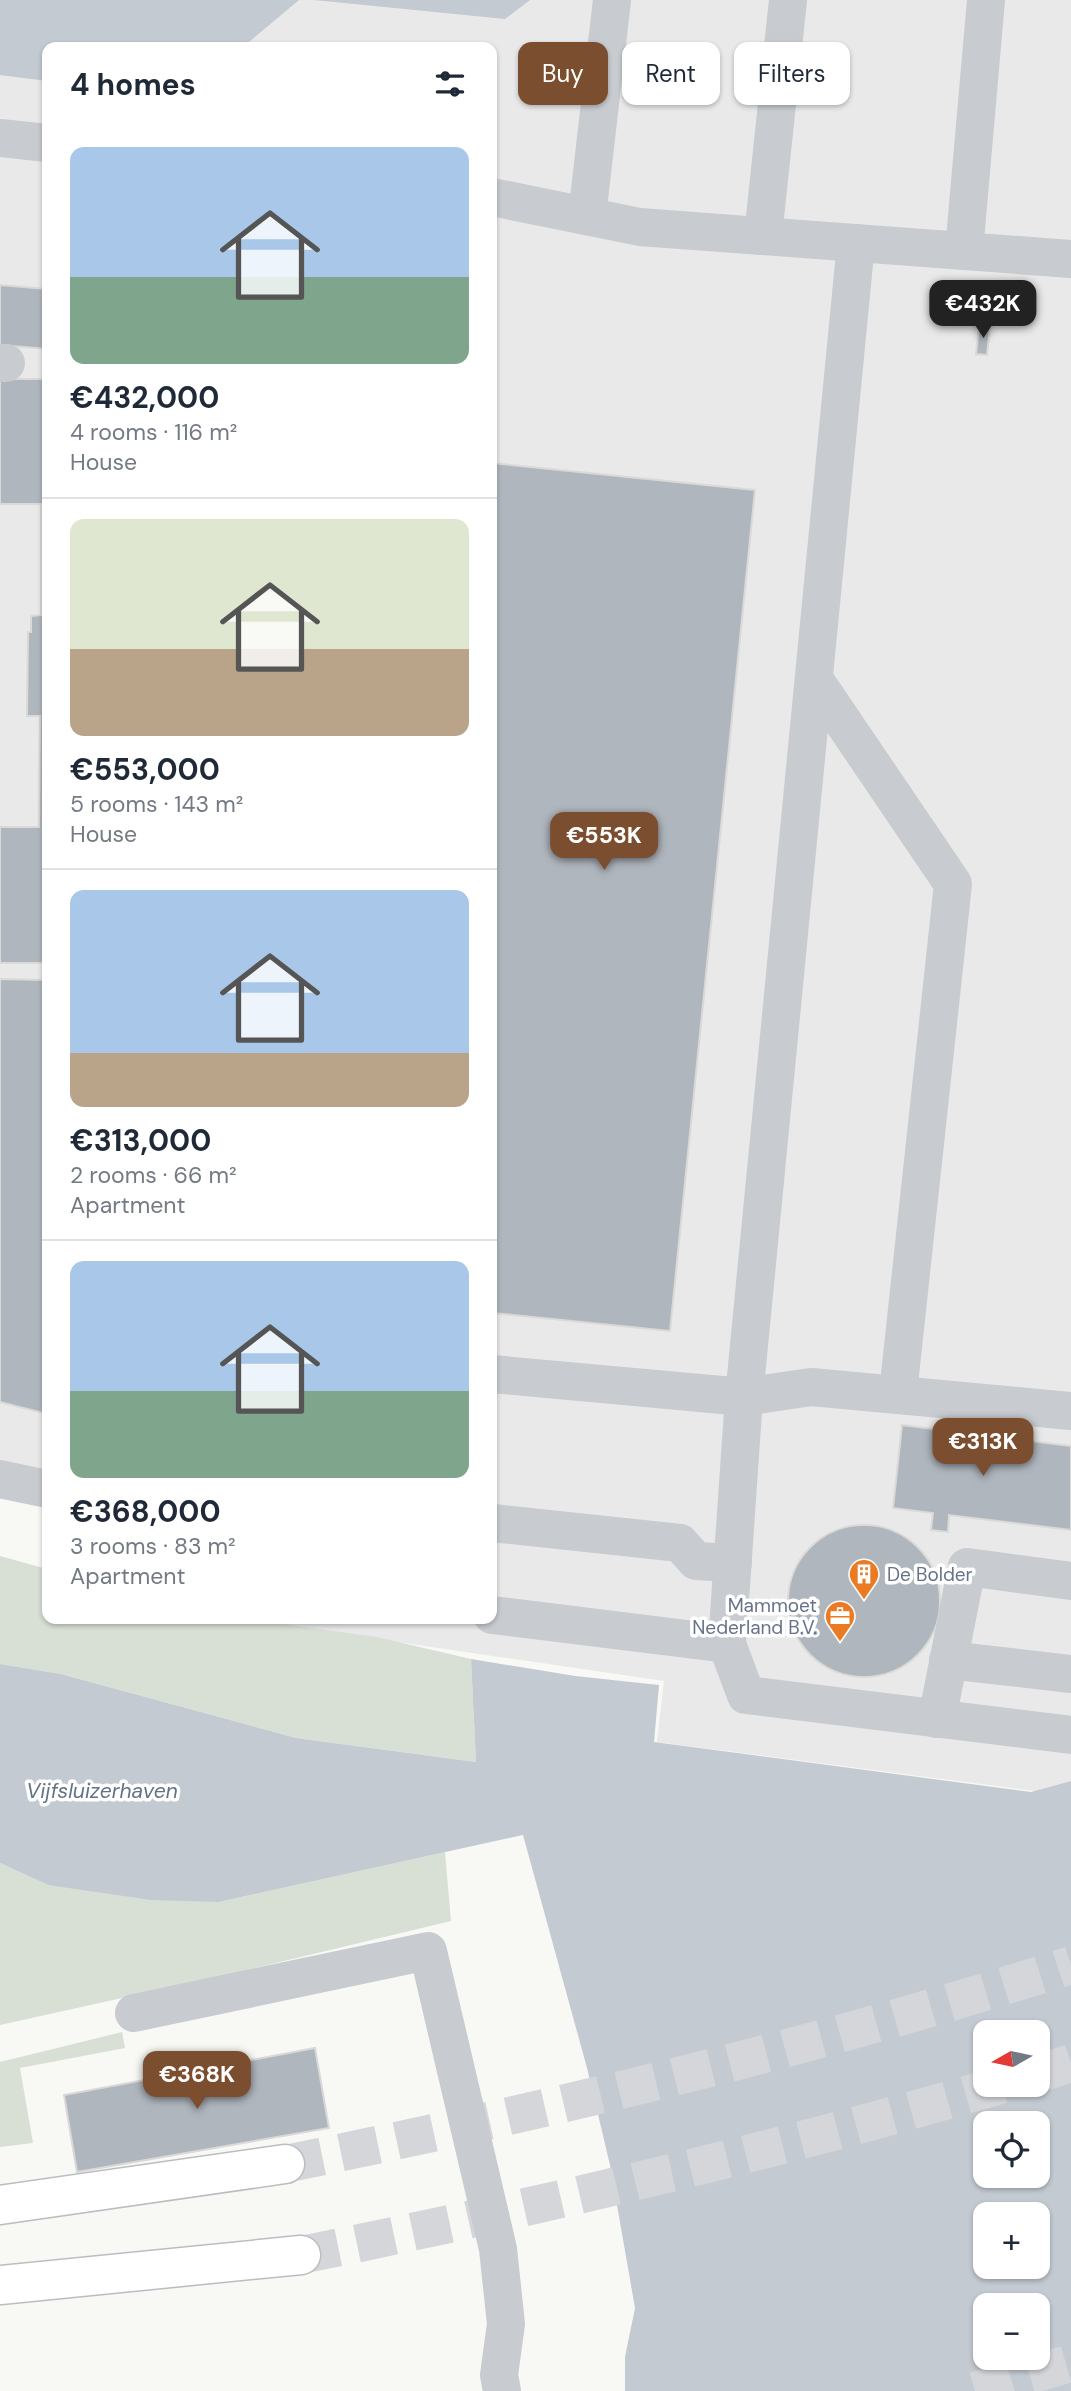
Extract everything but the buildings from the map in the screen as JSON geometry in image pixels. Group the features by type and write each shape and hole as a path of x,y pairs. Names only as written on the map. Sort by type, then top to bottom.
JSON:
{"highway":[{"path":"0,2205 285,2164"},
{"path":"0,2285 301,2255"}],"street":[{"path":"587,216 612,0"},
{"path":"763,236 788,0"},
{"path":"964,251 986,0"},
{"path":"0,138 42,142"},
{"path":"497,198 640,227 1071,259"},
{"path":"856,243 744,1396 727,1644 746,1695 1071,1735"},
{"path":"814,679 953,884 898,1393"},
{"path":"497,1374 744,1396 811,1387 1071,1411"},
{"path":"0,1479 42,1488"},
{"path":"497,1524 680,1543 696,1561 733,1563"},
{"path":"937,1719 967,1567 1071,1581"},
{"path":"497,1616 727,1644"},
{"path":"948,1660 1071,1674"},
{"path":"134,2013 428,1951 498,2249 506,2324 499,2375 502,2391"}],"shaded area":[{"path":"271,0 1071,0 1071,1781 1035,1791 657,1742 664,1681 276,1624 497,1624 497,42 225,42"},
{"path":"0,60 42,65 42,1505 0,1498"},
{"path":"0,1556 42,1568 42,1624 282,1624 377,1637 471,1659 476,1762 296,1738 61,1674 0,1664"},
{"path":"445,1852 451,1921 0,2025 0,1863 48,1885 219,1902"},
{"path":"122,2032 125,2048 20,2068 33,2143 0,2147 0,2062"}],"water":[{"path":"0,0 299,0 249,42 42,42 42,80 0,75"},
{"path":"314,0 530,0 505,19"},
{"name":"Vijfsluizerhaven","path":"471,1659 575,1676 659,1685 654,1742 1031,1792 1071,1781 1071,2391 625,2391 625,2357 635,2308 610,2165 587,2068 523,1835 219,1902 151,1900 48,1885 0,1863 0,1664 61,1674 296,1738 476,1762"}],"tunnel":[{"path":"285,2164 483,2122 681,2075 877,2024 1071,1965"},
{"path":"1050,2070 1071,2063"},
{"path":"301,2255 654,2177 830,2133 973,2093"},
{"path":"975,2391 1071,2363"}],"place":[{"name":"De Bolder","path":"864,1601"},
{"name":"Mammoet Nederland B.V.","path":"840,1643"}]}
